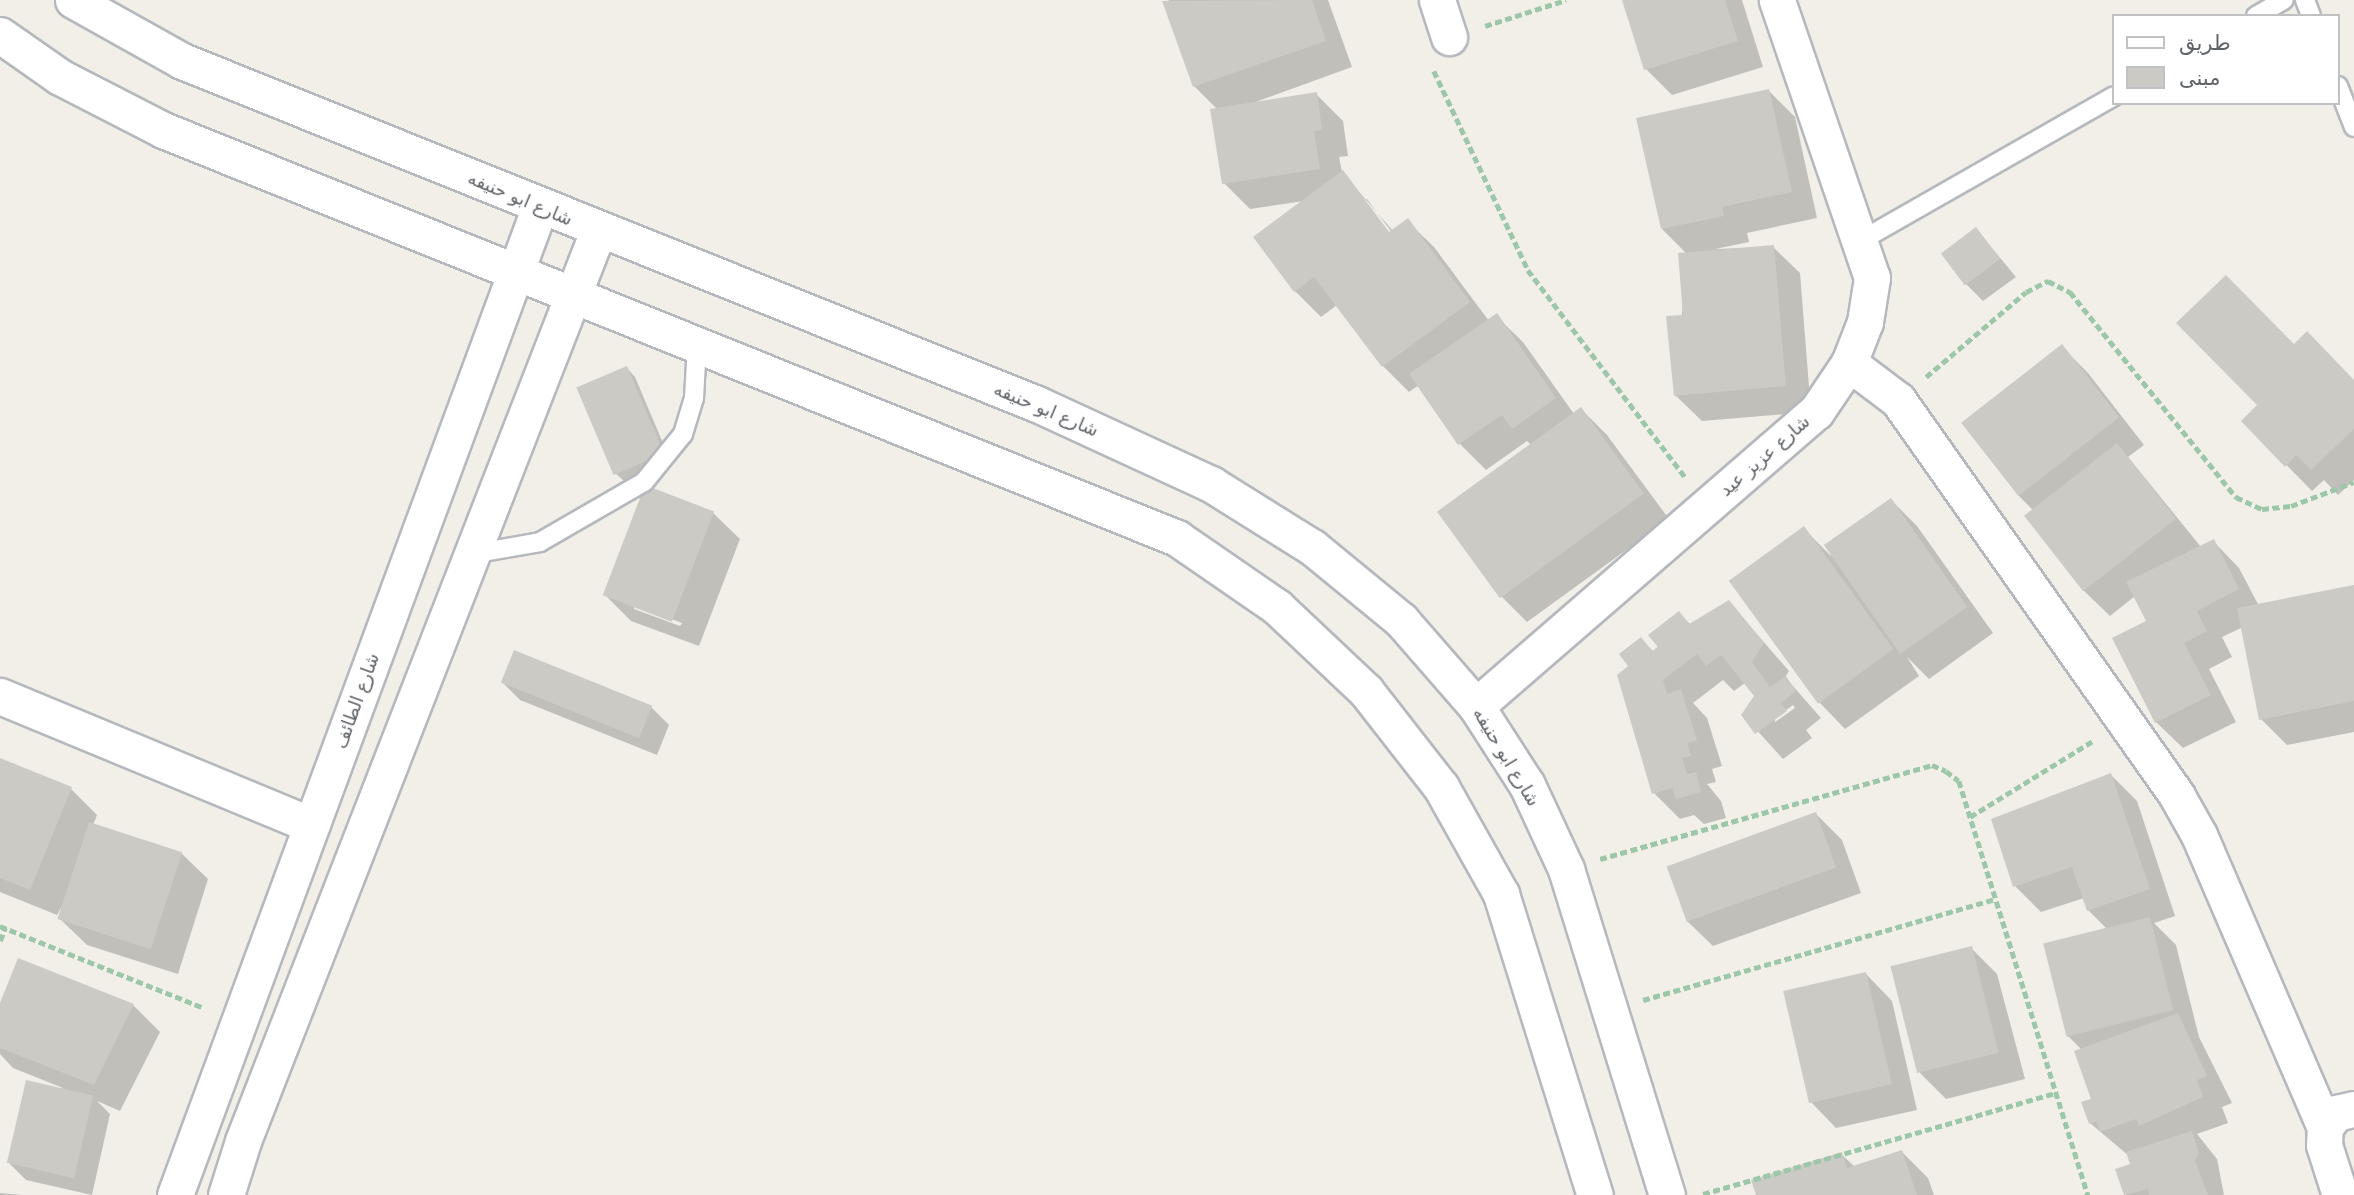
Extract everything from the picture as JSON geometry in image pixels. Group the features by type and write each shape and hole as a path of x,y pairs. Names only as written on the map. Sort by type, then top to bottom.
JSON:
{"street":[{"name":"شارع ابو حنيفه","path":"73,0 182,61 598,232 1037,404 1212,484 1312,547 1401,620 1476,706 1527,785 1566,869 1667,1195"},
{"path":"1437,0 1449,37"},
{"name":"شارع عزيز عيد","path":"1476,706 1816,412 1849,363 1865,322 1872,278 1777,0"},
{"path":"0,35 60,77 163,130 1177,538 1278,607 1366,691 1441,787 1501,894 1595,1195"},
{"name":"شارع الطائف","path":"175,1195 540,206"},
{"path":"226,1195 243,1141 598,232"},
{"path":"1849,363 1898,400 2177,796 2199,835 2325,1127 2324,1144 2340,1195"},
{"path":"0,696 312,825"},
{"path":"2325,1127 2336,1113 2354,1109"}],"lane":[{"path":"2260,14 2284,0"},
{"path":"2340,91 2354,127"},
{"path":"1860,241 2112,97"},
{"path":"471,554 540,542 644,482 683,434 694,398 698,344"}],"path":[{"path":"1566,0 1449,37 1437,53 1434,72 1528,270 1707,506"},
{"path":"1898,400 2026,292 2048,281 2070,292 2236,497 2262,509 2291,506 2354,482"},
{"path":"1970,817 2123,722"},
{"path":"1566,869 1932,765 1959,781 2088,1195"},
{"path":"1609,1009 1996,899"},
{"path":"0,942 2,927 239,1023"},
{"path":"1698,1195 2056,1093"}],"building":[{"path":"1312,0 1326,41 1193,87 1162,1"},
{"path":"1622,0 1725,0 1738,41 1644,70"},
{"path":"1769,89 1792,192 1722,207 1724,216 1661,229 1636,118"},
{"path":"1317,92 1322,130 1314,131 1320,169 1222,184 1210,109"},
{"path":"1343,170 1389,232 1408,218 1470,302 1382,367 1314,277 1294,292 1253,237"},
{"path":"1976,227 2000,259 1965,285 1941,253"},
{"path":"1774,245 1786,386 1674,396 1666,316 1683,315 1678,253"},
{"path":"2226,275 2294,344 2307,331 2354,380 2354,429 2311,470 2296,455 2285,467 2241,421 2257,405 2176,323"},
{"path":"1497,313 1556,398 1512,429 1502,415 1458,445 1409,374"},
{"path":"2062,344 2119,417 2018,496 1961,423"},
{"path":"627,366 664,453 613,475 576,387"},
{"path":"1581,407 1644,494 1500,598 1437,512"},
{"path":"2117,443 2176,519 2083,591 2024,516"},
{"path":"645,485 714,512 672,622 603,595"},
{"path":"1891,498 1967,607 1900,654 1824,545"},
{"path":"1804,526 1893,649 1818,704 1729,581"},
{"path":"2214,539 2239,589 2197,611 2207,631 2184,643 2211,695 2155,723 2112,638 2146,621 2126,582"},
{"path":"2354,585 2354,701 2259,720 2237,608"},
{"path":"1729,600 1764,643 1752,662 1770,687 1786,676 1796,691 1781,703 1787,711 1755,734 1741,715 1754,696 1721,655 1706,666 1697,654 1663,680 1667,694 1681,689 1697,740 1687,743 1691,756 1682,758 1687,774 1696,772 1701,792 1676,799 1672,788 1652,794 1617,675 1628,666 1619,654 1641,637 1652,651 1658,647 1648,635 1679,611 1689,624"},
{"path":"514,650 652,706 639,738 501,682"},
{"path":"0,758 72,787 30,890 0,878"},
{"path":"2111,773 2150,889 2087,911 2072,867 2013,887 1991,819"},
{"path":"1816,812 1836,867 1687,922 1667,866"},
{"path":"89,822 182,852 151,949 57,919"},
{"path":"2150,917 2173,1010 2066,1037 2043,944"},
{"path":"1972,946 1999,1053 1917,1073 1890,966"},
{"path":"18,958 134,1004 94,1085 0,1048 0,1003"},
{"path":"1866,972 1892,1084 1809,1103 1783,991"},
{"path":"2178,1013 2207,1076 2197,1080 2203,1097 2139,1126 2136,1119 2100,1132 2096,1121 2089,1124 2081,1102 2091,1099 2074,1051"},
{"path":"26,1080 93,1096 74,1178 7,1163"},
{"path":"2192,1131 2199,1154 2195,1160 2208,1195 2149,1195 2148,1189 2124,1195 2115,1169 2130,1164 2126,1152"},
{"path":"1902,1150 1917,1195 1756,1195 1751,1180 1842,1152 1847,1168"}]}
